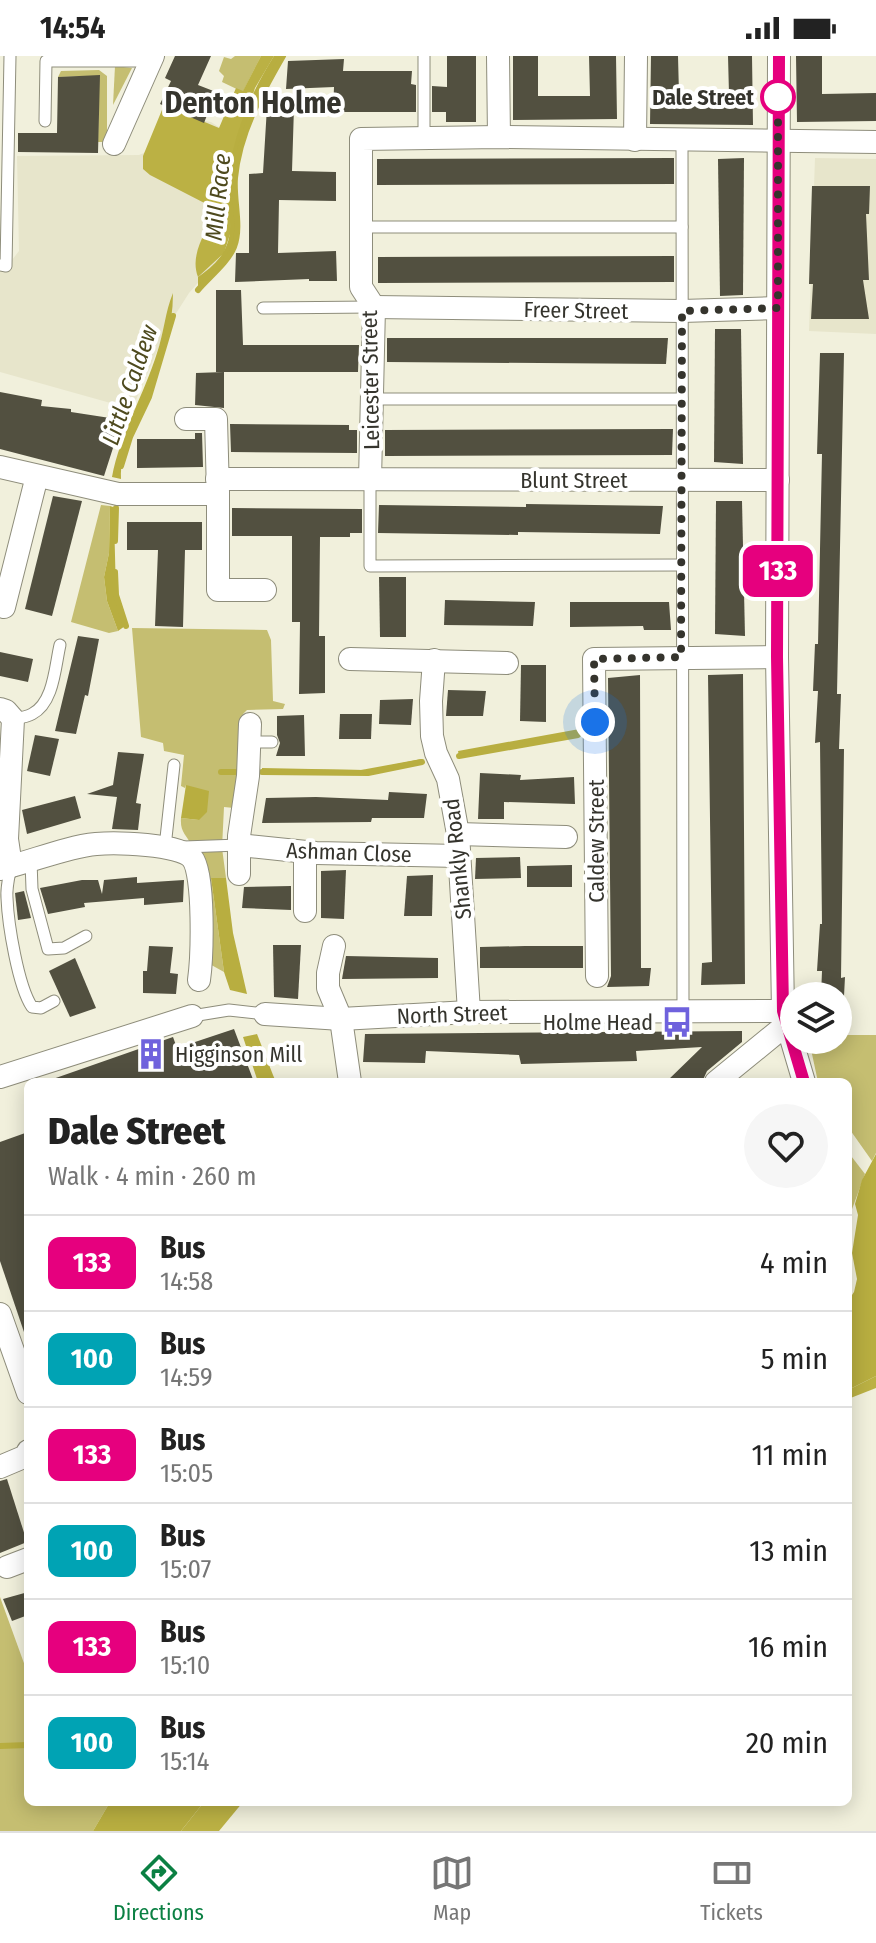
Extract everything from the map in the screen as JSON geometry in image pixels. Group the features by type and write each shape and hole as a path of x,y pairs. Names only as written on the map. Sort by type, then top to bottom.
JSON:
{"street":[{"path":"498,56 499,137"},
{"path":"635,140 636,56"},
{"path":"779,56 777,657 784,982"},
{"path":"114,144 152,58"},
{"path":"424,136 876,142"},
{"name":"Leicester Street","path":"370,480 374,307 361,287 361,139 424,136"},
{"name":"Freer Street","path":"374,307 682,311 778,308"},
{"path":"186,419 216,419 221,484 218,590 265,590"},
{"name":"Blunt Street","path":"0,467 118,494 221,484 370,480 778,480"},
{"path":"4,607 37,476"},
{"path":"681,657 777,657"},
{"name":"Caldew Street","path":"597,976 594,659 681,657"},
{"path":"350,659 507,663"},
{"name":"Shankly Road","path":"434,660 432,736 448,779 458,845 469,1012"},
{"path":"6,714 7,839 14,865 95,844 166,847 190,855 196,864 200,897 202,963 199,980"},
{"path":"239,874 240,817 248,776 249,733"},
{"name":"Ashman Close","path":"239,845 305,852 566,837"},
{"path":"305,852 305,911"},
{"path":"334,946 328,988 341,1019 349,1078"},
{"name":"North Street","path":"265,1014 341,1019 469,1012 683,1011 780,1017"},
{"path":"0,1077 192,1016"},
{"path":"720,1078 780,1022"},
{"path":"796,1054 803,1078"},
{"path":"0,1314 24,1382"},
{"path":"0,1467 24,1457"}],"lane":[{"path":"0,265 6,266 10,56"},
{"path":"424,56 424,136"},
{"path":"45,121 46,61 152,58"},
{"path":"682,141 683,1011"},
{"path":"361,227 682,227"},
{"path":"263,308 374,307"},
{"path":"372,399 682,399"},
{"path":"370,480 370,566 682,565"},
{"path":"6,714 32,714 43,704 50,691 60,645"},
{"path":"249,733 272,742"},
{"path":"174,765 166,847 239,845"},
{"path":"14,865 32,889 48,949 64,948 86,936"},
{"path":"14,865 7,896 19,971 27,999 32,1007 41,1008 54,1001"},
{"path":"192,1016 229,1010 265,1014"}],"shaded area":[{"path":"235,56 261,56 243,92 222,82 224,76 219,71 224,57 231,59"},
{"path":"261,56 274,56 255,88 229,169 231,231 224,253 198,277 198,248 218,210 150,175 143,169 143,156 164,105 219,128 236,88 243,91"},
{"path":"274,56 283,56 252,115 237,162 234,247 223,264 198,290 198,277 214,264 229,239 228,182 233,150 247,108"},
{"path":"115,66 132,68 113,105"},
{"path":"99,70 107,76 107,142 98,142 99,76 58,77 61,71"},
{"path":"177,116 211,122 231,135 234,221 218,260 189,293 168,326 132,409 0,372 0,267 9,264 19,251 17,156 139,155 146,152"},
{"path":"815,158 876,159 876,334 809,331"},
{"path":"173,293 169,333 158,372 126,447 121,479 112,477 121,445 157,353"},
{"path":"101,505 110,506 109,553 104,577 107,601 118,631 109,633 71,622"},
{"path":"110,506 116,508 116,595 125,626 118,631 107,601 104,577 109,553"},
{"path":"132,628 267,630 271,640 273,701 285,704 283,709 247,710 243,714 234,808 224,807 222,848 226,878 211,878 224,972 206,962 192,846 181,823 181,818 199,820 186,785 185,788 181,786 184,755 164,751 163,743 141,737"},
{"path":"585,728 587,733 459,756 458,751"},
{"path":"421,759 422,762 368,773 262,772 262,768 361,770"},
{"path":"186,785 209,791 207,812 199,820 181,818"},
{"path":"211,878 226,878 233,933 247,994 230,990 224,972"},
{"path":"257,1034 274,1078 257,1078 243,1037"},
{"path":"852,1035 876,1035 876,1153 872,1161 852,1133 852,1078 817,1078 812,1054 852,1054"},
{"path":"876,1154 876,1376 852,1388 852,1295 857,1279 852,1253 858,1215 855,1204 862,1180"},
{"path":"852,1157 865,1174 852,1209"},
{"path":"876,1376 876,1388 852,1397 852,1388"},
{"path":"0,1597 24,1663 24,1806 108,1806 93,1831 0,1831"},
{"path":"108,1806 201,1806 181,1831 93,1831"},
{"path":"201,1806 240,1806 219,1831 181,1831"}],"building":[{"path":"175,56 211,56 198,85 216,92 204,123 160,104 171,81 165,78"},
{"path":"447,56 476,56 476,122 446,122 446,112 432,112 432,86 447,87"},
{"path":"513,56 538,56 538,96 590,96 589,56 616,56 617,119 513,120"},
{"path":"651,56 678,56 679,94 729,94 728,56 752,56 753,125 650,124"},
{"path":"796,56 822,56 822,94 876,93 876,121 797,122"},
{"path":"344,59 343,71 412,71 411,84 416,85 416,112 333,112 334,87 286,89 288,61"},
{"path":"100,75 98,153 18,152 18,133 57,133 58,77"},
{"path":"267,107 294,107 292,171 336,172 336,201 279,200 278,253 336,251 337,281 235,282 236,253 249,253 249,174 263,173"},
{"path":"674,158 674,184 377,185 377,159"},
{"path":"744,158 743,295 720,296 718,159"},
{"path":"812,186 870,186 869,214 866,214 869,280 863,280 869,319 811,319"},
{"path":"674,256 674,282 378,283 378,257"},
{"path":"216,290 241,290 243,345 359,345 358,372 216,372"},
{"path":"715,329 741,329 743,464 714,462"},
{"path":"387,338 668,338 666,364 387,362"},
{"path":"820,353 844,353 837,694 841,694 839,749 844,749 841,978 845,977 845,982 822,982 822,971 817,971 822,924 820,742 815,743 818,691 813,691 815,644 818,644 822,454 817,454"},
{"path":"224,372 224,408 195,405 196,373"},
{"path":"0,392 42,400 41,406 71,409 71,412 110,418 121,423 104,476 0,449"},
{"path":"230,424 349,425 349,430 357,430 357,453 231,452"},
{"path":"673,429 672,455 385,456 385,430"},
{"path":"195,433 202,433 203,467 137,468 137,439 195,439"},
{"path":"53,496 82,501 52,616 25,609"},
{"path":"716,501 742,501 745,636 715,634"},
{"path":"526,504 663,506 660,534 378,533 379,505 526,507"},
{"path":"232,508 362,509 362,533 350,533 350,537 320,537 319,636 325,636 325,693 299,694 300,622 292,622 292,536 232,536"},
{"path":"127,522 202,522 202,550 185,550 183,627 155,626 158,550 127,550"},
{"path":"379,577 406,577 406,637 380,637"},
{"path":"445,600 535,602 533,626 444,625"},
{"path":"570,602 669,602 671,630 644,630 643,626 570,627"},
{"path":"78,636 99,639 88,696 85,695 76,734 55,731"},
{"path":"0,652 33,659 28,682 0,676"},
{"path":"521,665 546,665 546,722 520,721"},
{"path":"743,674 745,984 701,985 702,963 712,962 708,675"},
{"path":"640,675 641,968 651,968 649,986 607,987 611,976 608,678"},
{"path":"448,690 486,691 483,716 446,716"},
{"path":"413,699 411,725 379,724 380,700"},
{"path":"340,714 372,714 371,739 339,739"},
{"path":"304,715 305,756 276,756 280,743 277,716"},
{"path":"35,735 59,739 50,776 27,771"},
{"path":"118,752 144,754 136,803 141,804 138,830 112,829 117,797 87,794 113,785"},
{"path":"480,773 521,775 520,780 574,777 575,804 504,802 504,819 478,819"},
{"path":"389,792 427,794 424,818 262,823 266,798 388,800"},
{"path":"75,796 81,818 27,834 22,810"},
{"path":"520,857 521,878 475,879 476,858"},
{"path":"572,865 572,887 527,887 527,866"},
{"path":"346,870 344,919 321,918 321,871"},
{"path":"433,875 432,916 404,916 407,876"},
{"path":"137,877 137,883 184,880 183,902 144,905 144,898 84,903 85,907 48,914 40,888 98,880 102,894 104,880"},
{"path":"291,886 291,910 242,908 244,887"},
{"path":"24,891 31,918 18,920 15,893"},
{"path":"273,945 301,945 298,999 274,997"},
{"path":"149,946 173,947 170,973 178,974 176,994 143,993 143,971 147,971"},
{"path":"583,946 583,968 480,968 480,947"},
{"path":"346,956 438,958 438,978 342,979"},
{"path":"75,958 96,1008 70,1017 49,971"},
{"path":"234,1029 252,1078 56,1078 173,1037 177,1048"},
{"path":"742,1031 742,1042 707,1071 704,1078 670,1078 702,1047 636,1051 637,1061 521,1064 519,1055 426,1051 425,1063 363,1062 365,1034"},
{"path":"24,1133 24,1332 0,1261 0,1142"},
{"path":"7,1479 24,1533 24,1543 0,1553 0,1481"},
{"path":"24,1593 24,1616 12,1621 3,1599"}],"waterway":[{"name":"Mill Race","path":"198,290 223,264 234,247 237,230 235,178 241,146 259,100 283,56"},
{"name":"Little Caldew","path":"121,466 130,437 149,397 173,316"},
{"name":"Mill Race","path":"115,541 116,508"},
{"name":"Mill Race","path":"115,572 116,595 126,626"},
{"path":"459,756 578,735"},
{"path":"262,772 368,773 422,762"},
{"path":"221,772 235,772"},
{"path":"0,1746 24,1745"}],"bus line":[{"name":"133","path":"779,56 777,657 783,1011 802,1078"}],"place":[{"name":"Dale Street","path":"778,97"},
{"name":"Holme Head","path":"677,1022"},
{"name":"Higginson Mill","path":"151,1054"}],"district":[{"name":"Denton Holme","path":"253,103"}],"route":[{"path":"595,722 594,659 681,657 682,311 778,308 778,97"}]}
